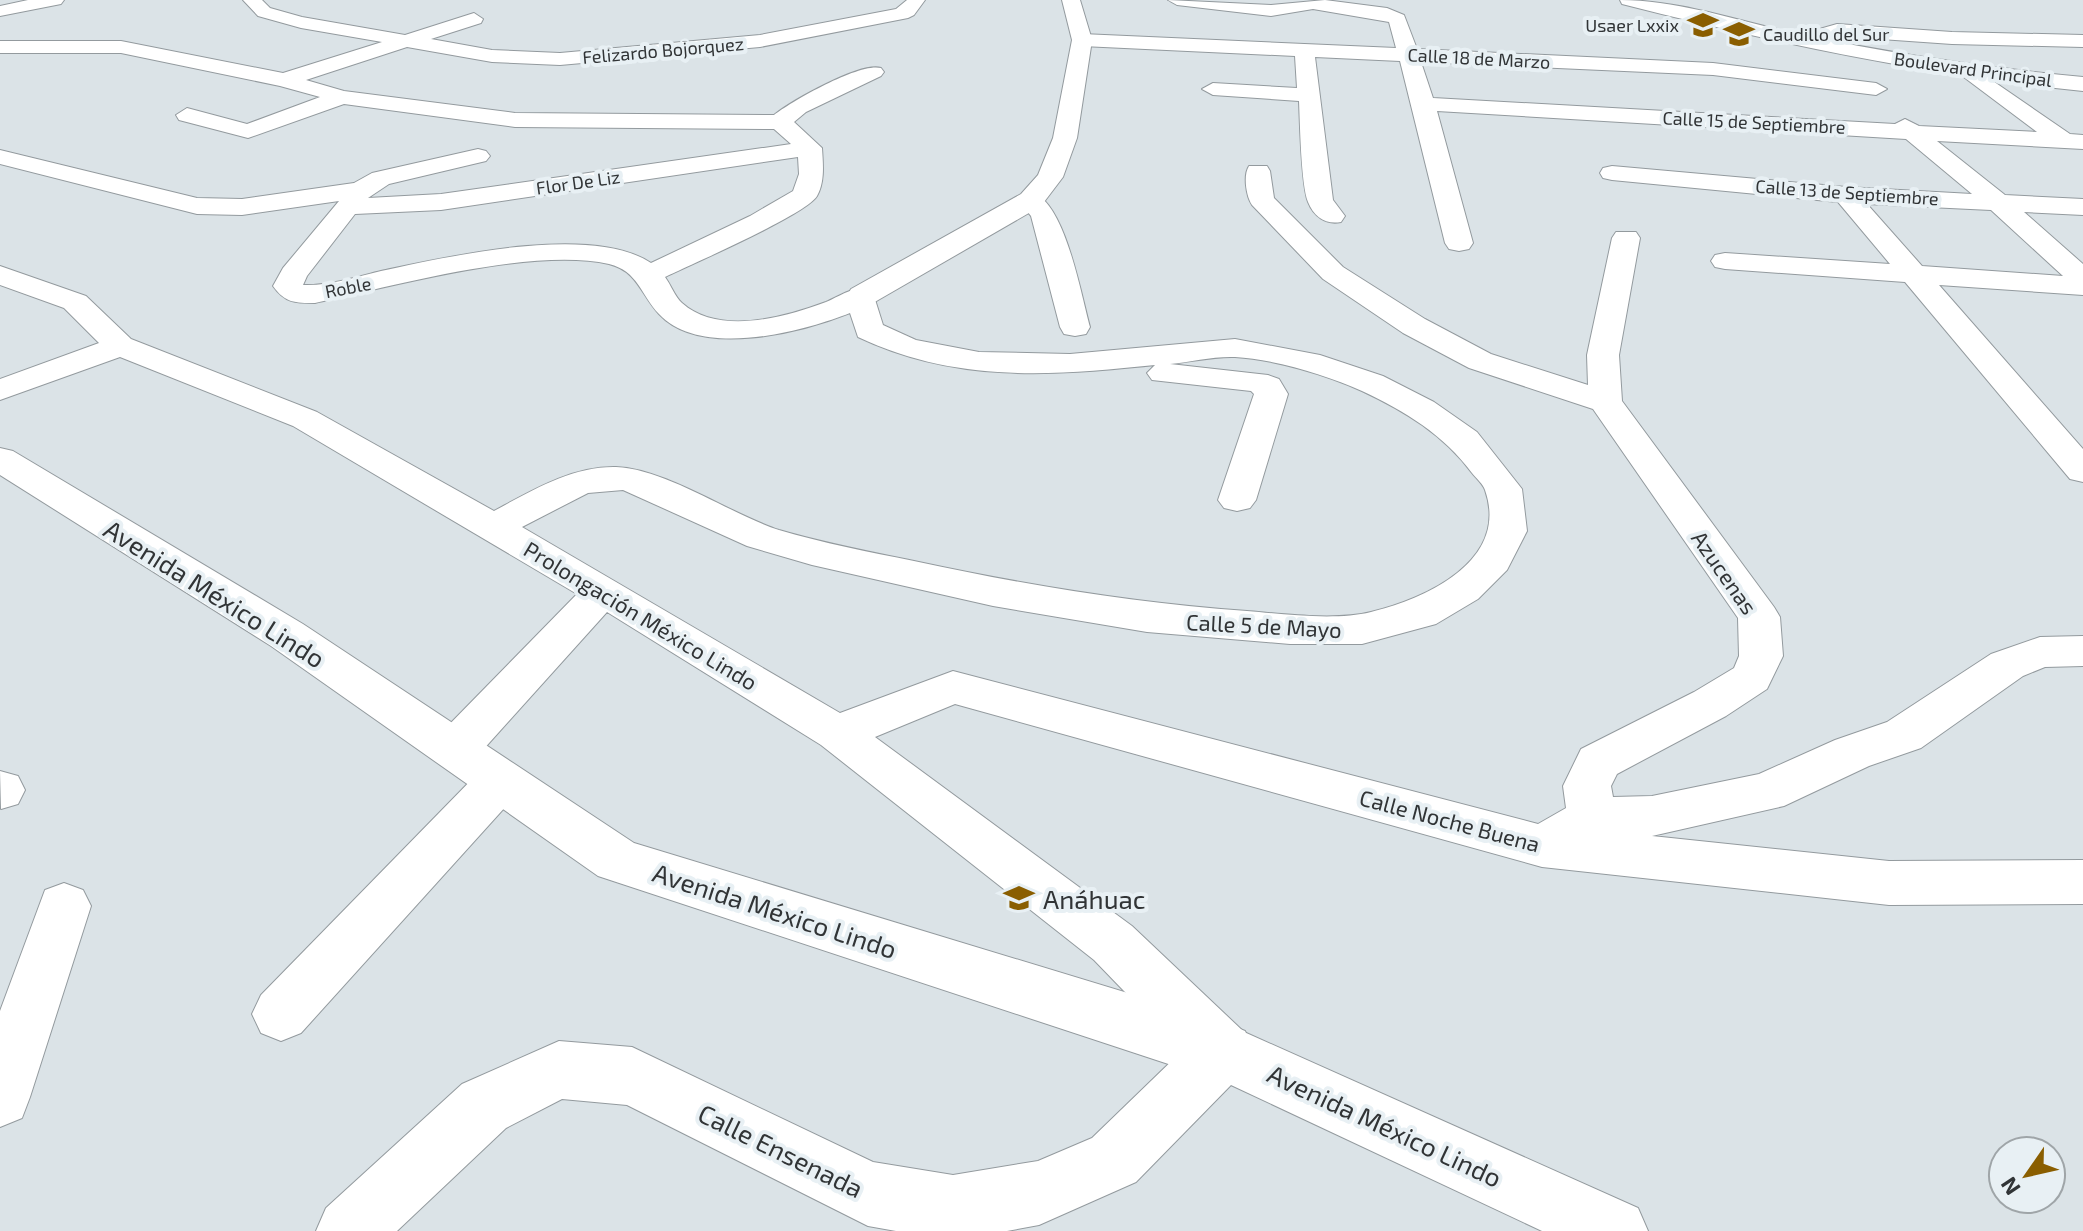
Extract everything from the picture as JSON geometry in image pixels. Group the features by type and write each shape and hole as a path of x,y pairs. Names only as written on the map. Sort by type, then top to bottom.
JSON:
{"street":[{"path":"0,11 55,0"},
{"name":"Felizardo Bojorquez","path":"252,0 264,12 301,22 492,56 560,59 609,57 775,38 901,14 908,11 916,0"},
{"path":"780,122 810,148 811,174 805,195 759,222 649,274 671,308 703,327 767,327 842,307 1031,200 1050,177 1065,138 1082,40 1071,0"},
{"path":"1177,0 1282,11 1303,10 1314,2 1394,16 1424,104 1459,243"},
{"name":"Boulevard Principal","path":"1629,0 1802,40 1967,72 2083,84"},
{"path":"284,80 474,19"},
{"path":"1802,40 1837,30 1952,38 2083,41"},
{"name":"Calle 18 de Marzo","path":"1082,40 1713,69 1876,89"},
{"path":"0,47 121,47 284,80 342,97 515,120 605,123 780,122 798,107 874,72"},
{"path":"1304,48 1320,201 1332,216"},
{"path":"1857,51 1876,89 1909,131 1996,201 2083,279"},
{"path":"1967,72 2073,141 2083,153"},
{"path":"1213,89 1310,95"},
{"path":"187,115 238,131 248,131 342,97"},
{"name":"Calle 15 de Septiembre","path":"1424,104 2073,141"},
{"name":"Flor De Liz","path":"353,199 441,202 810,148"},
{"name":"Roble","path":"478,156 381,178 353,199 293,274 288,286 295,294 315,294 488,260 581,253 610,256 641,266 649,274"},
{"path":"0,157 209,207 353,199"},
{"path":"1258,171 1261,200 1333,273 1414,326 1480,361 1605,402 1603,355 1626,238"},
{"name":"Calle 13 de Septiembre","path":"1612,173 1846,195 2083,207"},
{"path":"1846,195 2083,471"},
{"path":"1031,200 1044,215 1072,346"},
{"path":"1725,261 2083,286"},
{"name":"Prolongación México Lindo","path":"0,275 75,302 120,346 305,419 603,591 837,733 1113,943 1223,1052"},
{"name":"Calle 5 de Mayo","path":"494,527 582,480 607,476 629,479 761,537 812,552 993,592 1147,618 1290,629 1362,629 1421,614 1464,589 1493,561 1508,531 1503,489 1465,439 1422,409 1371,383 1309,362 1235,348 1072,346 979,362 907,348 869,330 862,296"},
{"path":"0,390 120,346"},
{"name":"Calle 5 de Mayo","path":"1072,346 1267,386 1271,394 1237,500"},
{"name":"Azucenas","path":"1592,818 1587,786 1598,762 1710,704 1751,678 1761,656 1759,617 1605,402"},
{"name":"Avenida México Lindo","path":"0,459 287,635 617,860 1223,1052 1615,1231"},
{"path":"455,749 603,591"},
{"path":"1542,846 1592,818 1652,816 1767,792 1852,753 1904,735 2007,665 2040,652 2083,651"},
{"name":"Calle Noche Buena","path":"837,733 953,687 1542,846 1889,883 2083,882"},
{"path":"281,1014 500,781"},
{"path":"0,1097 64,906"},
{"name":"Calle Ensenada","path":"349,1231 484,1106 559,1070 632,1076 868,1194 953,1208 1039,1193 1114,1160 1223,1052"}],"place":[{"name":"Usaer Lxxix","path":"1703,25"},
{"name":"Caudillo del Sur","path":"1739,34"},
{"name":"Anáhuac","path":"1019,898"}]}
